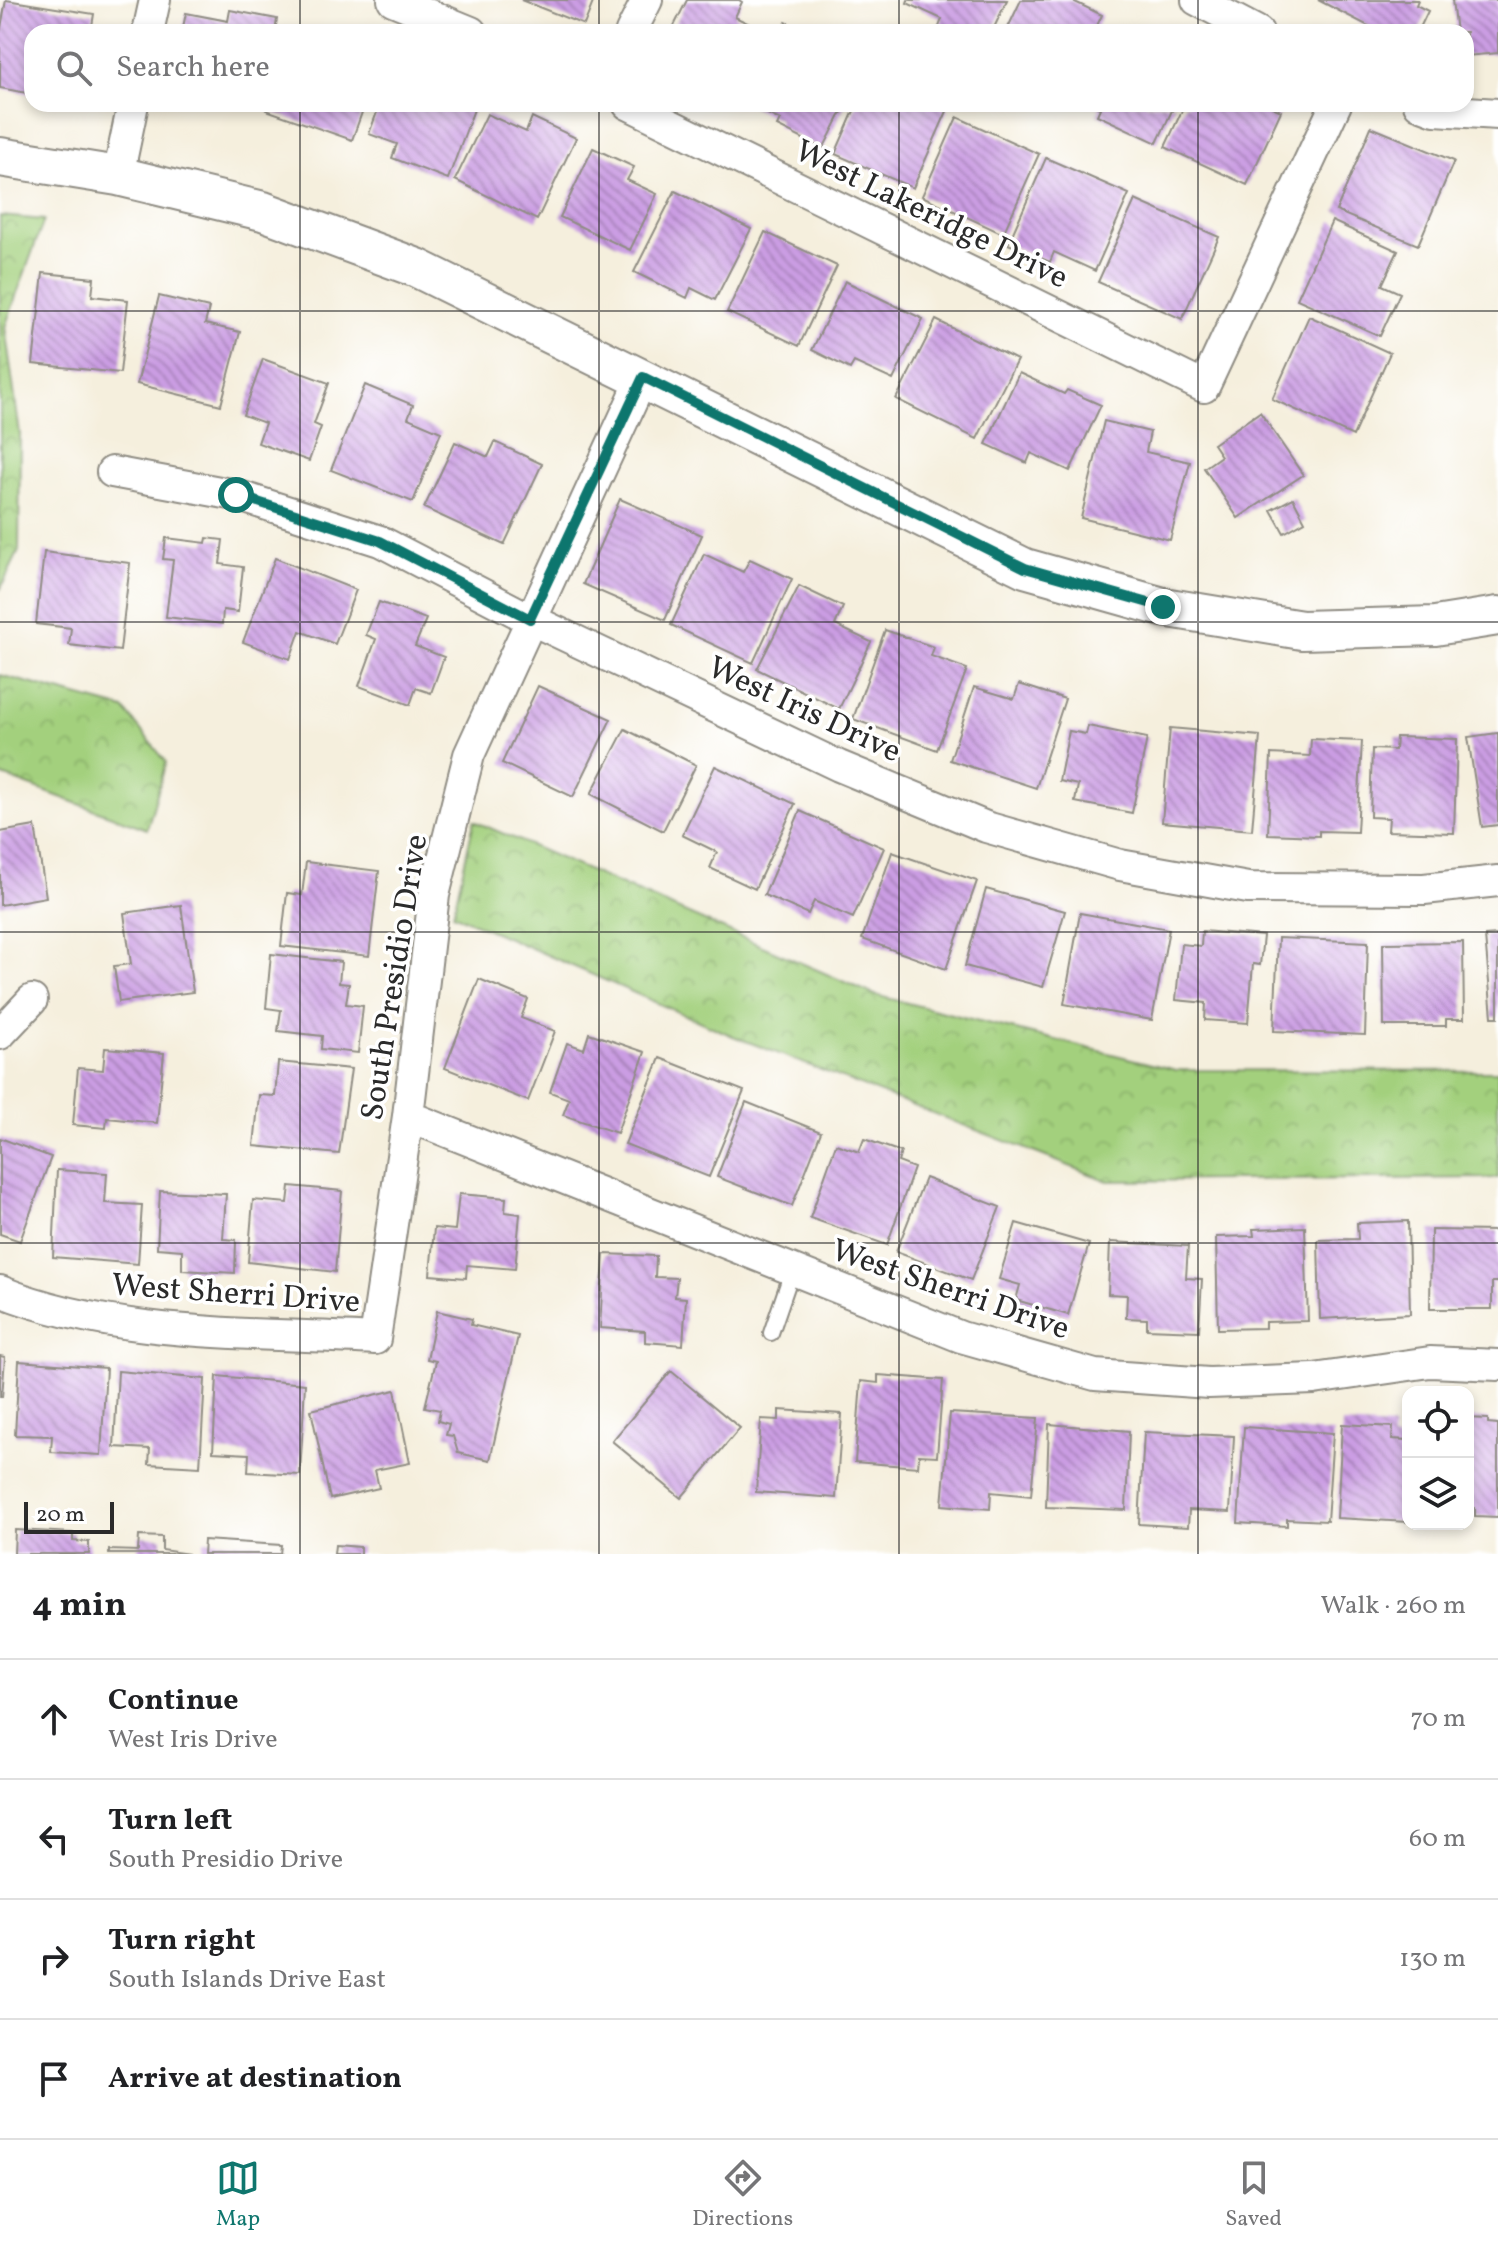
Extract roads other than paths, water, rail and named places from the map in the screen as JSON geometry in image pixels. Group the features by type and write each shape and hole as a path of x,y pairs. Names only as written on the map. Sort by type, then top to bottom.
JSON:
{"street":[{"path":"150,24 155,0"},
{"path":"393,0 452,24"},
{"path":"635,24 647,0"},
{"path":"1197,0 1243,24"},
{"path":"118,176 131,112"},
{"name":"West Lakeridge Drive","path":"644,112 1204,387 1332,112"},
{"path":"1466,112 1498,114"},
{"path":"0,157 118,176 263,211 417,268 1025,568 1163,607 1302,630 1435,626 1498,616"},
{"name":"South Presidio Drive","path":"375,1339 438,881 469,755 643,377"},
{"name":"West Iris Drive","path":"112,472 236,495 380,541 530,619 839,766 986,827 1120,865 1248,888 1424,889 1498,881"},
{"path":"0,1034 32,1000"},
{"name":"West Sherri Drive","path":"408,1116 961,1337 1095,1375 1209,1383 1314,1379 1430,1362 1498,1365"},
{"name":"West Sherri Drive","path":"0,1291 32,1304 134,1326 375,1339"}],"lane":[{"path":"771,1333 793,1269"}]}
